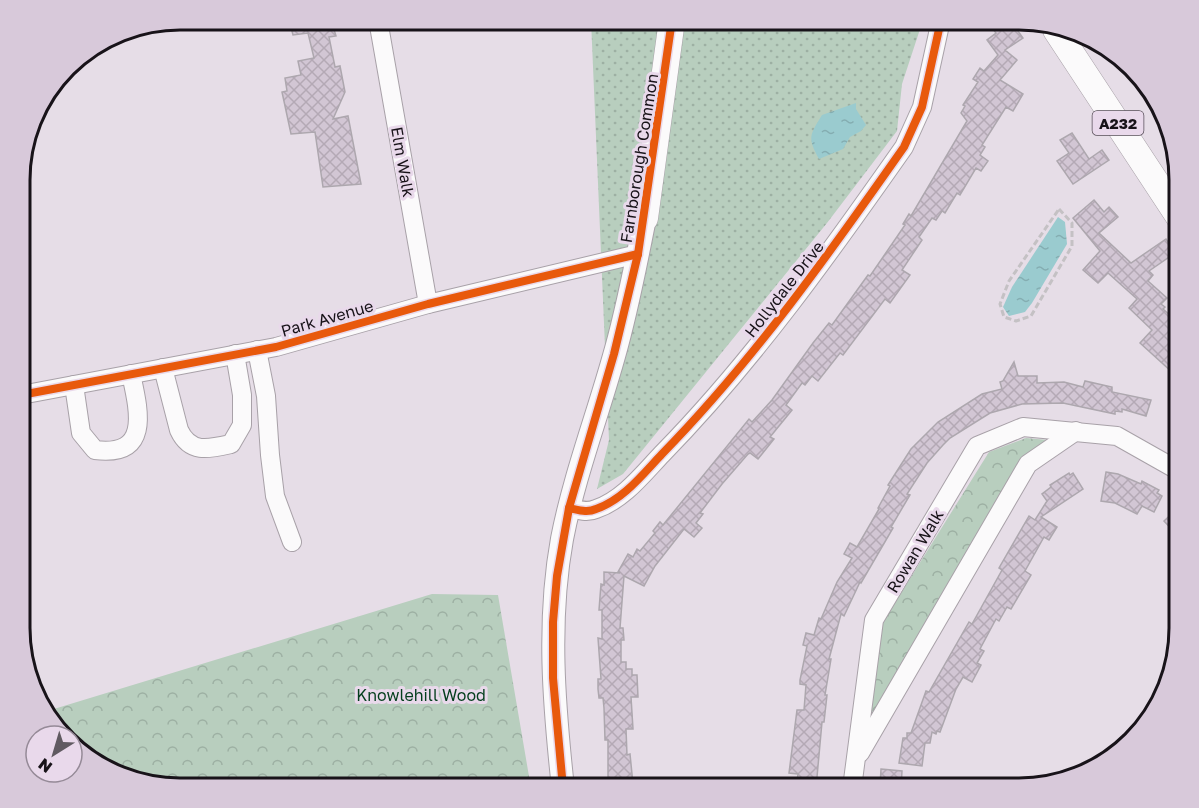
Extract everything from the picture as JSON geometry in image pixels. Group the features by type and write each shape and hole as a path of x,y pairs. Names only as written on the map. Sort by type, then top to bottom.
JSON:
{"highway":[{"name":"Farnborough Common","path":"645,218 671,30"},
{"name":"A232","path":"1060,36 1169,202"}],"main road":[{"name":"Farnborough Common","path":"562,778 553,678 553,622 557,576 569,508 614,354 645,218"}],"street":[{"name":"Elm Walk","path":"380,30 428,304"},
{"name":"Hollydale Drive","path":"569,508 588,511 598,509 625,492 695,420 732,377 831,251 904,147 913,130 922,107 939,30"},
{"name":"Park Avenue","path":"30,393 257,350 428,304 638,254"},
{"path":"257,350 266,396 275,496 292,542"},
{"path":"163,368 183,440 195,447 213,448 231,444 243,424 242,395 235,354"},
{"path":"74,385 81,433 95,450 110,452 126,448 137,434 139,411 131,374"},
{"name":"Rowan Walk","path":"853,778 874,620 977,446 1023,427 1076,431 1117,436 1169,465"},
{"name":"Rowan Walk","path":"855,762 1028,464 1076,431"}],"path":[{"path":"1059,209 1072,223 1072,246 1030,316 1016,321 1004,317 1000,304 1010,281 1059,209"}],"green space":[{"path":"591,30 920,30 902,84 897,131 827,223 623,474 597,489 609,440"},
{"path":"1026,438 1048,440 1020,460 870,718 881,625 989,452"},
{"name":"Knowlehill Wood","path":"432,594 498,595 529,778 160,777 113,763 96,753 84,743 84,724 65,724 53,709"}],"water":[{"path":"856,103 856,109 866,125 850,137 843,149 819,159 813,146 812,136 822,115"},
{"path":"1058,217 1065,222 1067,244 1025,312 1009,316 1003,307 1012,287"}],"building":[{"path":"292,30 334,30 336,36 329,37 335,67 340,66 345,92 333,119 348,116 361,184 323,187 315,132 291,134 282,92 287,91 285,78 301,75 298,61 314,58 308,33 293,35"},
{"path":"994,30 1017,30 1023,38 1005,50 1017,60 1000,80 1023,94 1013,111 1006,107 982,145 985,147 980,155 988,161 981,171 976,168 960,195 957,193 945,213 942,211 936,220 932,218 919,237 922,240 902,270 910,275 890,303 885,299 843,355 840,353 818,381 812,376 805,385 802,383 786,405 792,410 770,437 774,439 758,459 748,454 722,484 700,513 703,514 696,523 702,528 694,537 684,529 655,566 644,586 624,576 620,628 623,628 624,640 621,640 621,662 626,662 626,669 632,669 632,675 637,675 638,697 631,697 633,729 626,729 627,755 630,754 632,778 608,778 608,740 605,740 603,698 599,698 598,689 598,679 601,679 598,638 602,639 602,610 599,610 604,572 620,573 618,572 628,554 633,557 637,549 640,551 655,533 653,531 660,522 663,525 749,419 752,422 772,400 813,343 829,323 832,325 868,275 870,276 905,225 903,224 909,214 911,216 967,121 961,113 965,106 963,105 978,82 973,79 980,68 984,71 998,55 987,40 996,33"},
{"path":"1072,133 1089,159 1102,150 1109,160 1073,184 1057,161 1069,153 1060,140"},
{"path":"1094,200 1104,212 1109,207 1118,217 1099,233 1131,263 1166,239 1169,244 1169,257 1149,271 1153,275 1148,281 1167,298 1161,304 1169,314 1169,369 1140,343 1152,330 1129,308 1137,299 1108,273 1098,283 1083,270 1100,251 1073,218"},
{"path":"1014,362 1018,376 1037,376 1037,383 1064,382 1083,387 1085,381 1112,387 1112,392 1151,400 1146,416 1122,409 1122,412 1115,411 1115,414 1063,403 1022,404 990,413 950,438 943,445 927,463 907,494 910,495 891,527 893,528 860,582 844,616 841,614 829,659 831,659 817,778 797,778 798,774 789,773 797,710 804,710 806,685 800,684 800,680 807,646 803,645 806,633 814,635 819,618 821,619 837,582 852,558 844,554 850,543 857,547 879,509 890,486 888,485 911,449 938,422 982,394 1002,389 1000,382 1003,381"},
{"path":"1106,472 1118,474 1141,484 1142,481 1159,490 1157,493 1162,496 1154,512 1142,506 1137,514 1115,503 1101,501"},
{"path":"1069,473 1070,475 1073,473 1083,489 1041,517 1057,527 1049,540 1044,537 1025,571 1031,575 1011,609 1007,607 999,621 996,619 980,649 984,651 977,663 981,665 972,682 963,677 956,689 940,732 937,731 936,734 932,732 930,743 925,743 922,766 899,763 903,738 907,738 907,733 911,733 926,691 929,692 969,622 972,624 1002,570 999,568 1029,516 1035,520 1047,501 1042,494 1051,487 1050,485"},
{"path":"1169,516 1169,526 1164,521"},
{"path":"881,769 902,771 902,778 880,778"}],"cycle path":[{"path":"562,778 553,678 553,622 557,576 569,508 614,354 638,254 671,30"},
{"path":"569,508 583,511 593,510 606,505 632,486 728,382 789,306 904,147 922,107 939,30"},
{"path":"30,393 276,347 428,304 638,254"}]}
